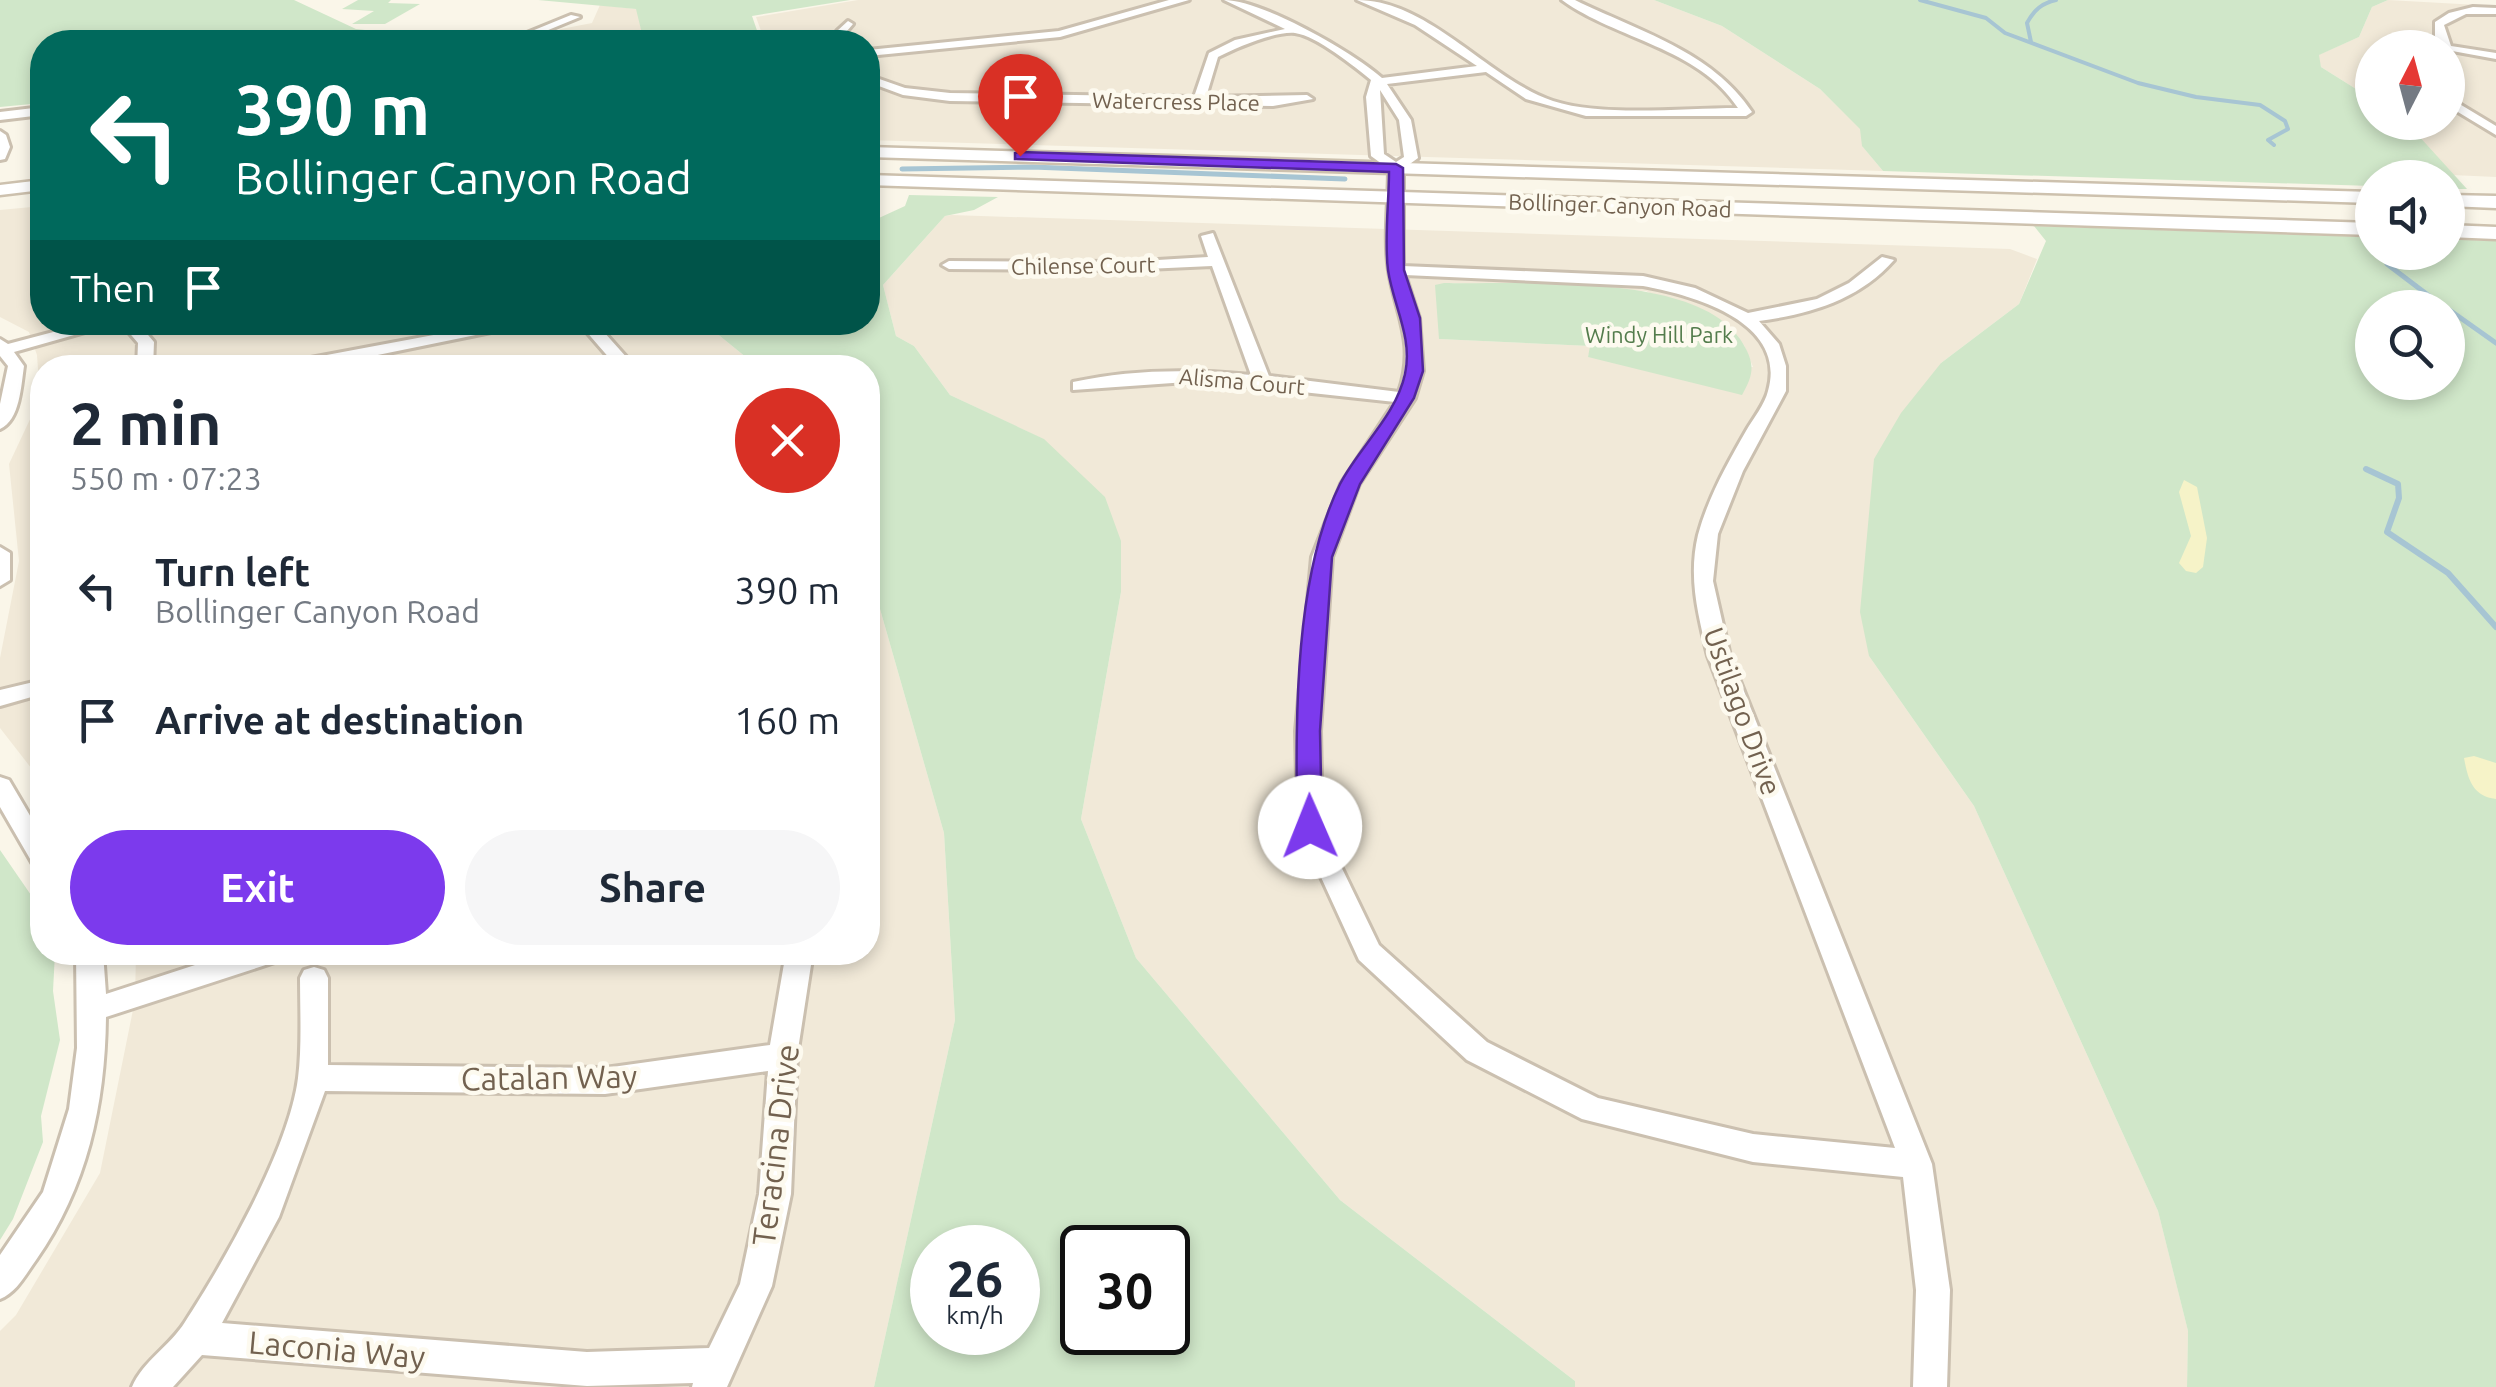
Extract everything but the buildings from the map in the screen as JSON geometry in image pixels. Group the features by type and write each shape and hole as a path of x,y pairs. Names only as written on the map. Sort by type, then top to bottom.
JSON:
{"main road":[{"name":"Bollinger Canyon Road","path":"880,152 2355,197"},
{"name":"Bollinger Canyon Road","path":"880,180 2355,228"},
{"path":"0,190 30,186"},
{"path":"0,202 30,198"},
{"path":"2465,201 2496,202"},
{"path":"2465,232 2496,233"}],"street":[{"path":"880,52 1060,34 1132,11 1184,0"},
{"path":"1230,0 1352,59 1394,100 1406,122 1410,158 1396,168"},
{"path":"1362,0 1419,23 1530,96 1586,112 1746,112 1731,87 1670,47 1614,26 1567,0"},
{"path":"2440,30 2440,24 2448,17 2476,10 2496,11"},
{"path":"541,30 574,17"},
{"path":"843,30 848,24"},
{"path":"1199,102 1212,54 1238,42 1296,30"},
{"path":"2465,50 2496,56"},
{"path":"1376,82 1490,68"},
{"name":"Watercress Place","path":"880,82 904,91 950,97 1199,102 1307,99"},
{"path":"1376,82 1372,97 1378,156 1396,168"},
{"path":"0,116 30,112"},
{"path":"2465,112 2496,131"},
{"path":"0,135 4,147 0,156"},
{"path":"1396,168 1396,270 1412,318 1415,371 1406,398 1350,484 1322,557 1308,731 1310,827 1369,952 1477,1051 1593,1110 1753,1148 1917,1164 1932,1290 1930,1387"},
{"path":"1208,236 1262,381"},
{"path":"1746,318 1828,304 1853,290 1887,260"},
{"name":"Chilense Court","path":"949,265 1124,266 1216,261"},
{"name":"Ustilago Drive","path":"1396,270 1644,280 1701,293 1746,318 1777,358 1777,391 1716,508 1704,556 1705,598 1719,656 1917,1164"},
{"path":"0,424 10,401 16,366 3,346 53,335"},
{"path":"354,355 462,335"},
{"path":"598,335 616,355"},
{"name":"Alisma Court","path":"1080,386 1116,378 1169,374 1406,398"},
{"path":"0,552 0,580"},
{"path":"0,698 30,690"},
{"path":"0,786 30,837"},
{"path":"0,1283 54,1201 86,1113 94,1009 90,965"},
{"path":"94,1009 231,965"},
{"name":"Teracina Drive","path":"714,1376 756,1286 775,1194 784,1056 798,965"},
{"path":"149,1387 196,1338 268,1206 306,1110 313,1078 314,978"},
{"name":"Catalan Way","path":"313,1078 606,1081 784,1056"},
{"name":"Laconia Way","path":"196,1338 587,1370 714,1376"}],"shaded area":[{"path":"858,0 1654,0 1722,26 1820,89 1861,129 1863,147 1883,171 880,140 880,30 761,30 756,17"},
{"path":"2388,0 2496,6 2496,177 2465,176 2465,160 2439,160 2422,140 2465,140 2465,30 2362,30 2372,7"},
{"path":"600,5 637,9 641,30 559,30 592,23"},
{"path":"2355,39 2355,88 2321,67 2318,55"},
{"path":"30,207 30,335 0,317 0,210"},
{"path":"945,216 2010,249 2037,259 2019,304 1941,363 1869,656 1974,806 2158,1211 2188,1331 2187,1387 1575,1387 1575,1381 1340,1200 1136,958 1081,819 1121,592 1043,439 950,395 914,346 896,336 883,285","holes":["1444,283 1646,291 1744,345 1753,367 1588,357 1591,346 1439,339"]},
{"path":"30,335 719,335 743,355 37,355"},
{"path":"30,419 30,767 0,728 0,658 19,561 9,464"},
{"path":"880,609 944,833 955,1020 874,1387 0,1387 0,1331 16,1315 100,1173 135,1000 136,965 880,965"}],"green space":[{"path":"0,0 294,0 365,30 30,30 30,104 0,107"},
{"path":"358,0 420,4 385,24 352,24 374,11 342,9"},
{"path":"538,0 850,0 752,16 757,30 641,30 636,9"},
{"path":"1654,0 2388,0 2372,7 2362,30 2355,30 2355,39 2319,55 2321,67 2355,88 2355,140 2422,140 2441,160 2355,160 2355,185 1883,171 1862,146 1860,129 1820,89 1722,26"},
{"path":"909,195 998,197 974,210 945,216 883,285 896,336 914,346 950,395 1044,439 1105,497 1121,541 1121,592 1081,819 1136,958 1340,1200 1575,1381 1575,1387 874,1387 955,1020 944,833 880,609 880,355 743,355 719,335 880,335 880,217 905,206"},
{"path":"2034,226 2355,236 2355,270 2465,270 2465,240 2496,241 2496,1387 2187,1387 2188,1331 2158,1211 1974,806 1869,656 1860,612 1874,459 1901,413 1941,363 2019,304 2046,241"},
{"name":"Windy Hill Park","path":"1435,285 1603,286 1685,302 1717,317 1740,339 1751,361 1749,380 1742,395 1588,357 1590,346 1439,339"},
{"path":"0,850 30,894 30,965 54,965 53,991 60,1040 41,1116 43,1142 13,1219 0,1240"}],"sand":[{"path":"2184,480 2197,487 2207,538 2203,567 2196,573 2186,571 2179,563 2191,536 2179,492"},
{"path":"2474,756 2496,763 2496,799 2481,794 2472,785 2464,758"}],"waterway":[{"path":"1920,0 1986,18 2005,33 2138,83 2196,97 2260,105 2285,121 2288,129 2268,140 2274,145"},
{"path":"2031,42 2027,23 2043,5 2056,0"},
{"path":"902,169 1032,167 1345,179"},
{"path":"2395,270 2421,290"},
{"path":"2465,321 2496,343"},
{"path":"2366,469 2398,484 2399,498 2387,532 2448,573 2496,627"}],"route":[{"path":"1020,156 1396,168 1396,270 1412,318 1415,371 1406,398 1350,484 1322,557 1308,731 1310,827"}]}
